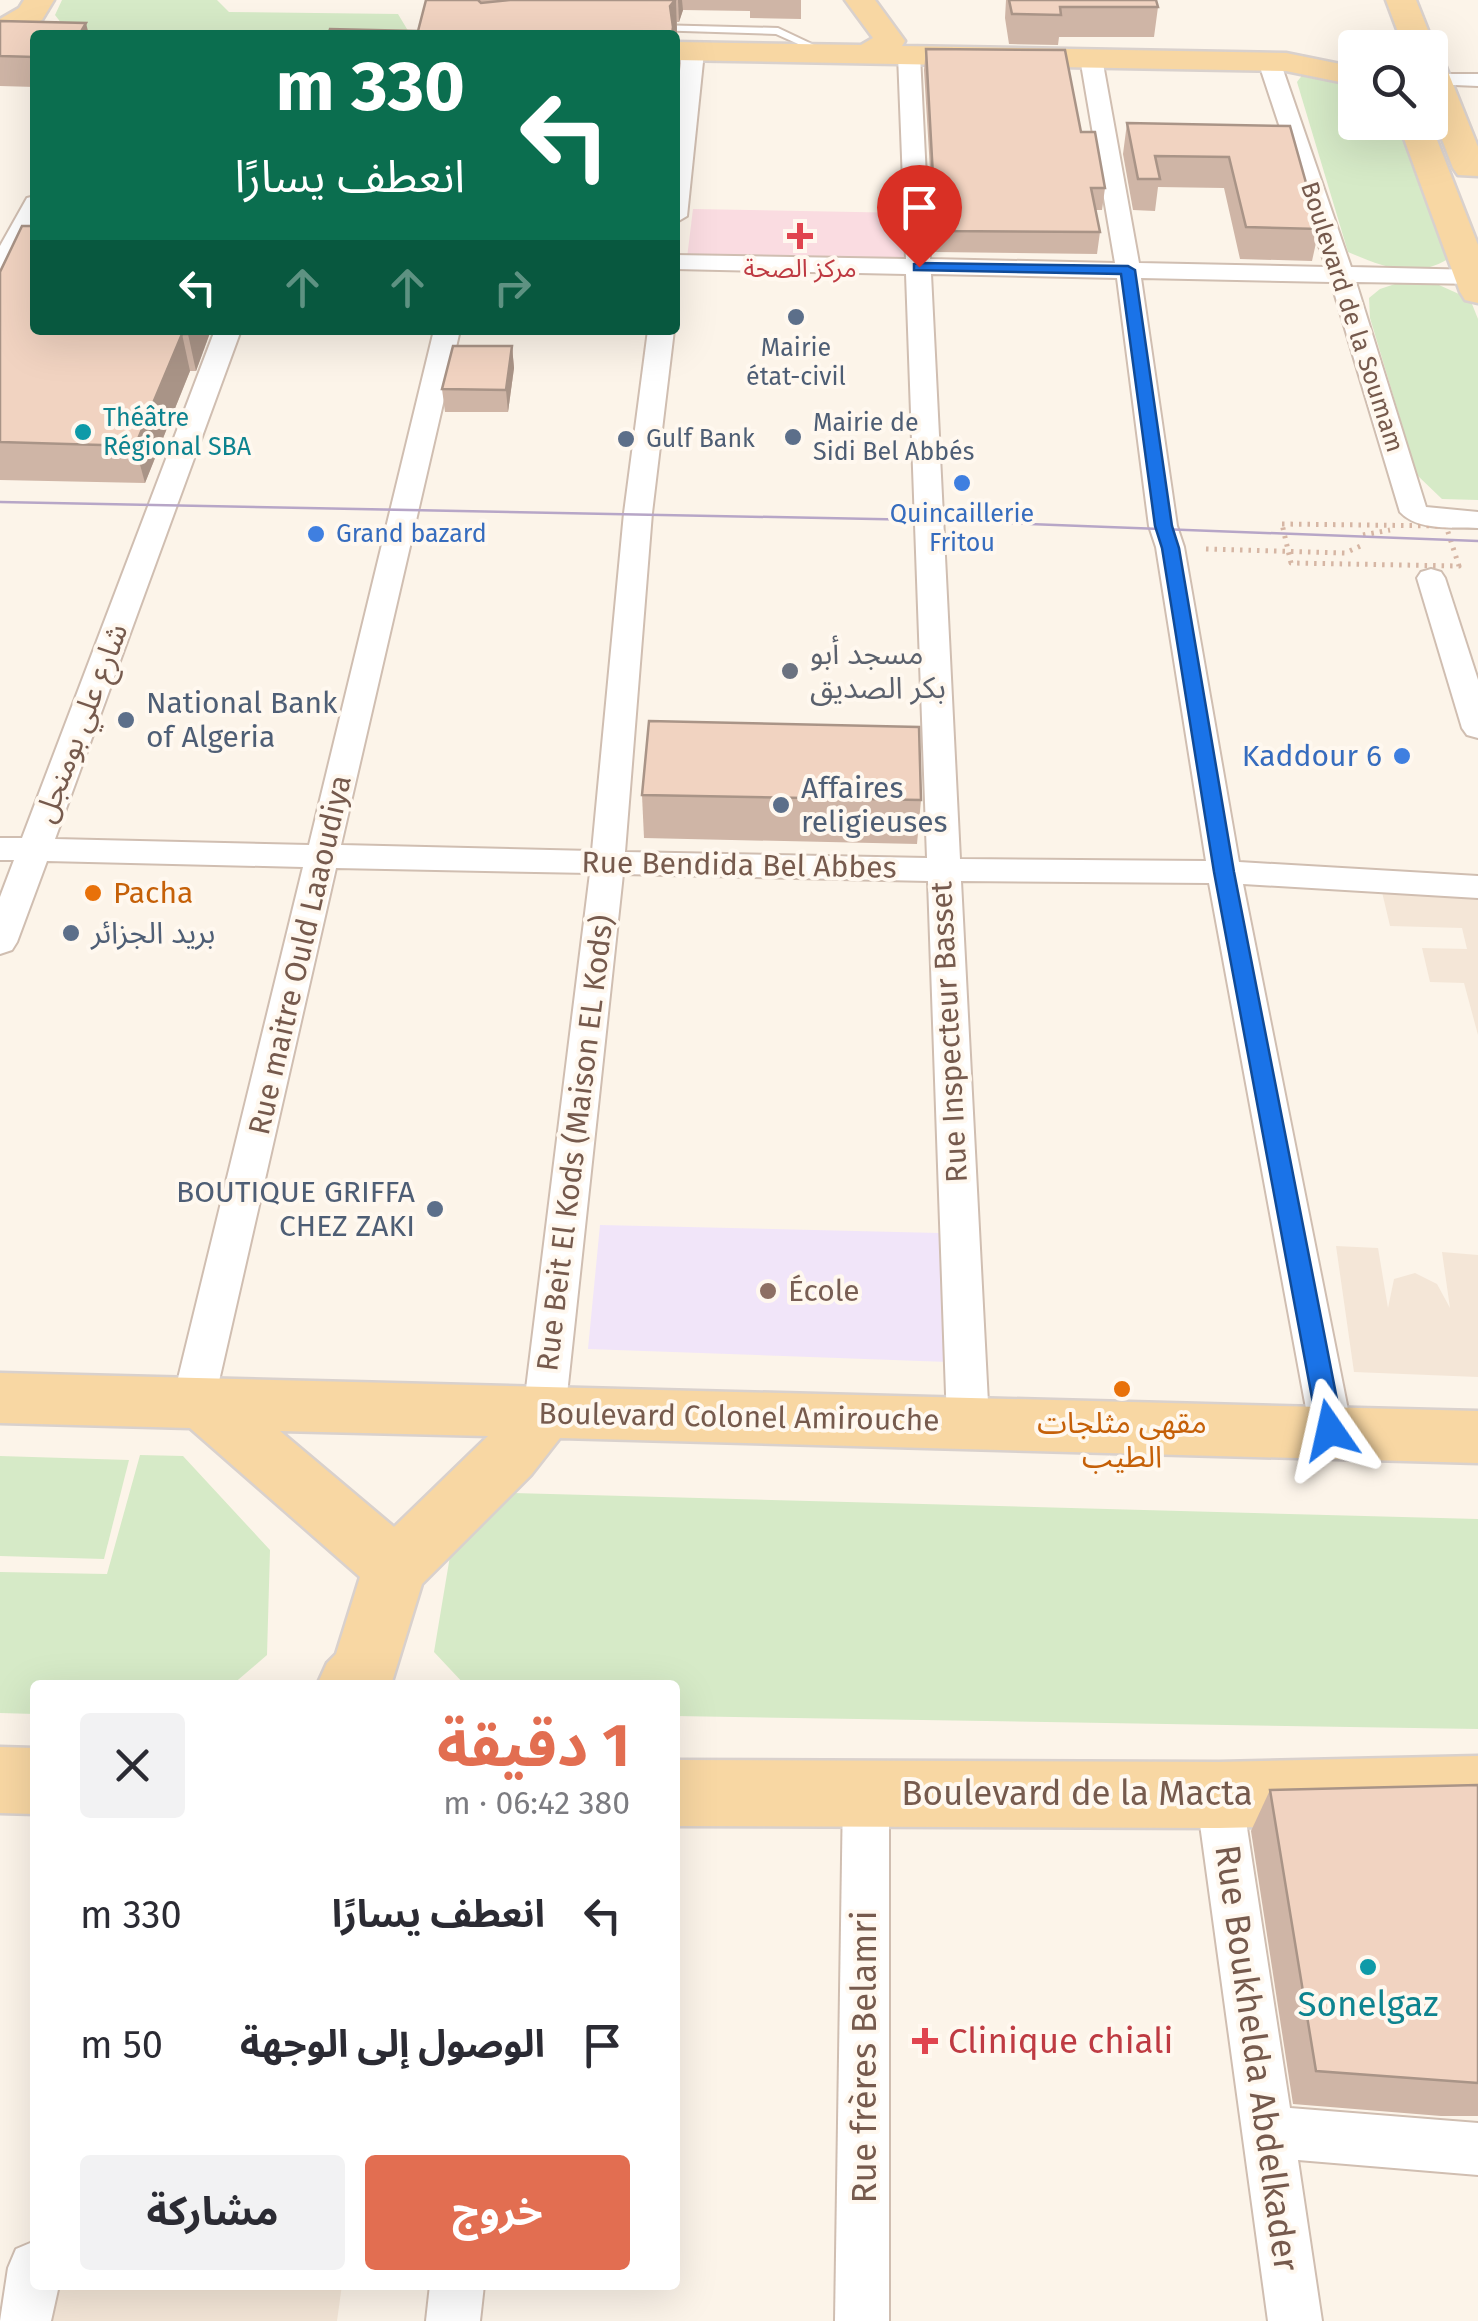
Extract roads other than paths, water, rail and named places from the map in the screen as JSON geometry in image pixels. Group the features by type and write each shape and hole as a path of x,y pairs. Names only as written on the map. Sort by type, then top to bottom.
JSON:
{"main road":[{"path":"0,31 32,14 40,0"},
{"path":"860,0 889,50"},
{"path":"1402,0 1413,30"},
{"path":"889,50 907,10"},
{"path":"0,39 30,40"},
{"path":"684,52 828,54 889,50 1277,62 1338,69"},
{"path":"1448,115 1478,190"},
{"path":"1421,140 1476,282"},
{"name":"Boulevard Colonel Amirouche","path":"0,1398 1330,1430 1478,1437"},
{"path":"198,1403 345,1522 394,1569"},
{"path":"362,1680 394,1569 509,1456 544,1413"},
{"path":"0,1780 30,1781"},
{"name":"Boulevard de la Macta","path":"680,1792 1220,1795 1478,1788"}],"street":[{"name":"Rue Inspecteur Basset","path":"889,50 919,267 968,1422"},
{"path":"680,125 684,52"},
{"path":"1091,58 1128,270 1164,526 1224,872 1330,1430"},
{"name":"Boulevard de la Soumam","path":"1277,62 1414,512 1427,517 1478,520"},
{"path":"1448,77 1478,80"},
{"path":"11,254 30,214"},
{"path":"680,262 1341,274 1476,282"},
{"name":"شارع علي بومنجل","path":"0,942 17,849 162,505 226,335"},
{"name":"Rue maitre Ould Laaoudiya","path":"198,1403 446,335"},
{"name":"Rue Beit El Kods (Maison EL Kods)","path":"544,1413 608,862 638,513 660,335"},
{"path":"1431,578 1478,728"},
{"name":"Rue Bendida Bel Abbes","path":"17,849 942,870 1224,872 1478,886"},
{"name":"Rue frères Belamri","path":"862,2321 866,1793"},
{"name":"Rue Boukhelda Abdelkader","path":"1220,1795 1295,2321"},
{"path":"1268,2132 1478,2149"},
{"path":"24,2321 30,2290"},
{"path":"453,2321 456,2290"}],"lane":[{"path":"632,28 778,31 828,54"}],"tram line":[{"path":"0,502 924,520 1478,541"}],"place":[{"name":"مركز الصحة","path":"800,236"},
{"name":"Mairie état-civil","path":"796,317"},
{"name":"Théâtre Régional SBA","path":"83,432"},
{"name":"Mairie de Sidi Bel Abbés","path":"793,437"},
{"name":"Gulf Bank","path":"626,439"},
{"name":"Quincaillerie Fritou","path":"962,483"},
{"name":"Grand bazard","path":"316,534"},
{"name":"مسجد أبو بكر الصديق","path":"790,671"},
{"name":"National Bank of Algeria","path":"126,720"},
{"name":"Kaddour 6","path":"1402,756"},
{"name":"Affaires religieuses","path":"781,805"},
{"name":"Pacha","path":"93,893"},
{"name":"بريد الجزائر","path":"71,933"},
{"name":"BOUTIQUE GRIFFA CHEZ ZAKI","path":"435,1209"},
{"name":"École","path":"768,1291"},
{"name":"مقهى مثلجات الطيب","path":"1122,1389"},
{"name":"Sonelgaz","path":"1368,1967"},
{"name":"Clinique chiali","path":"925,2041"}]}
